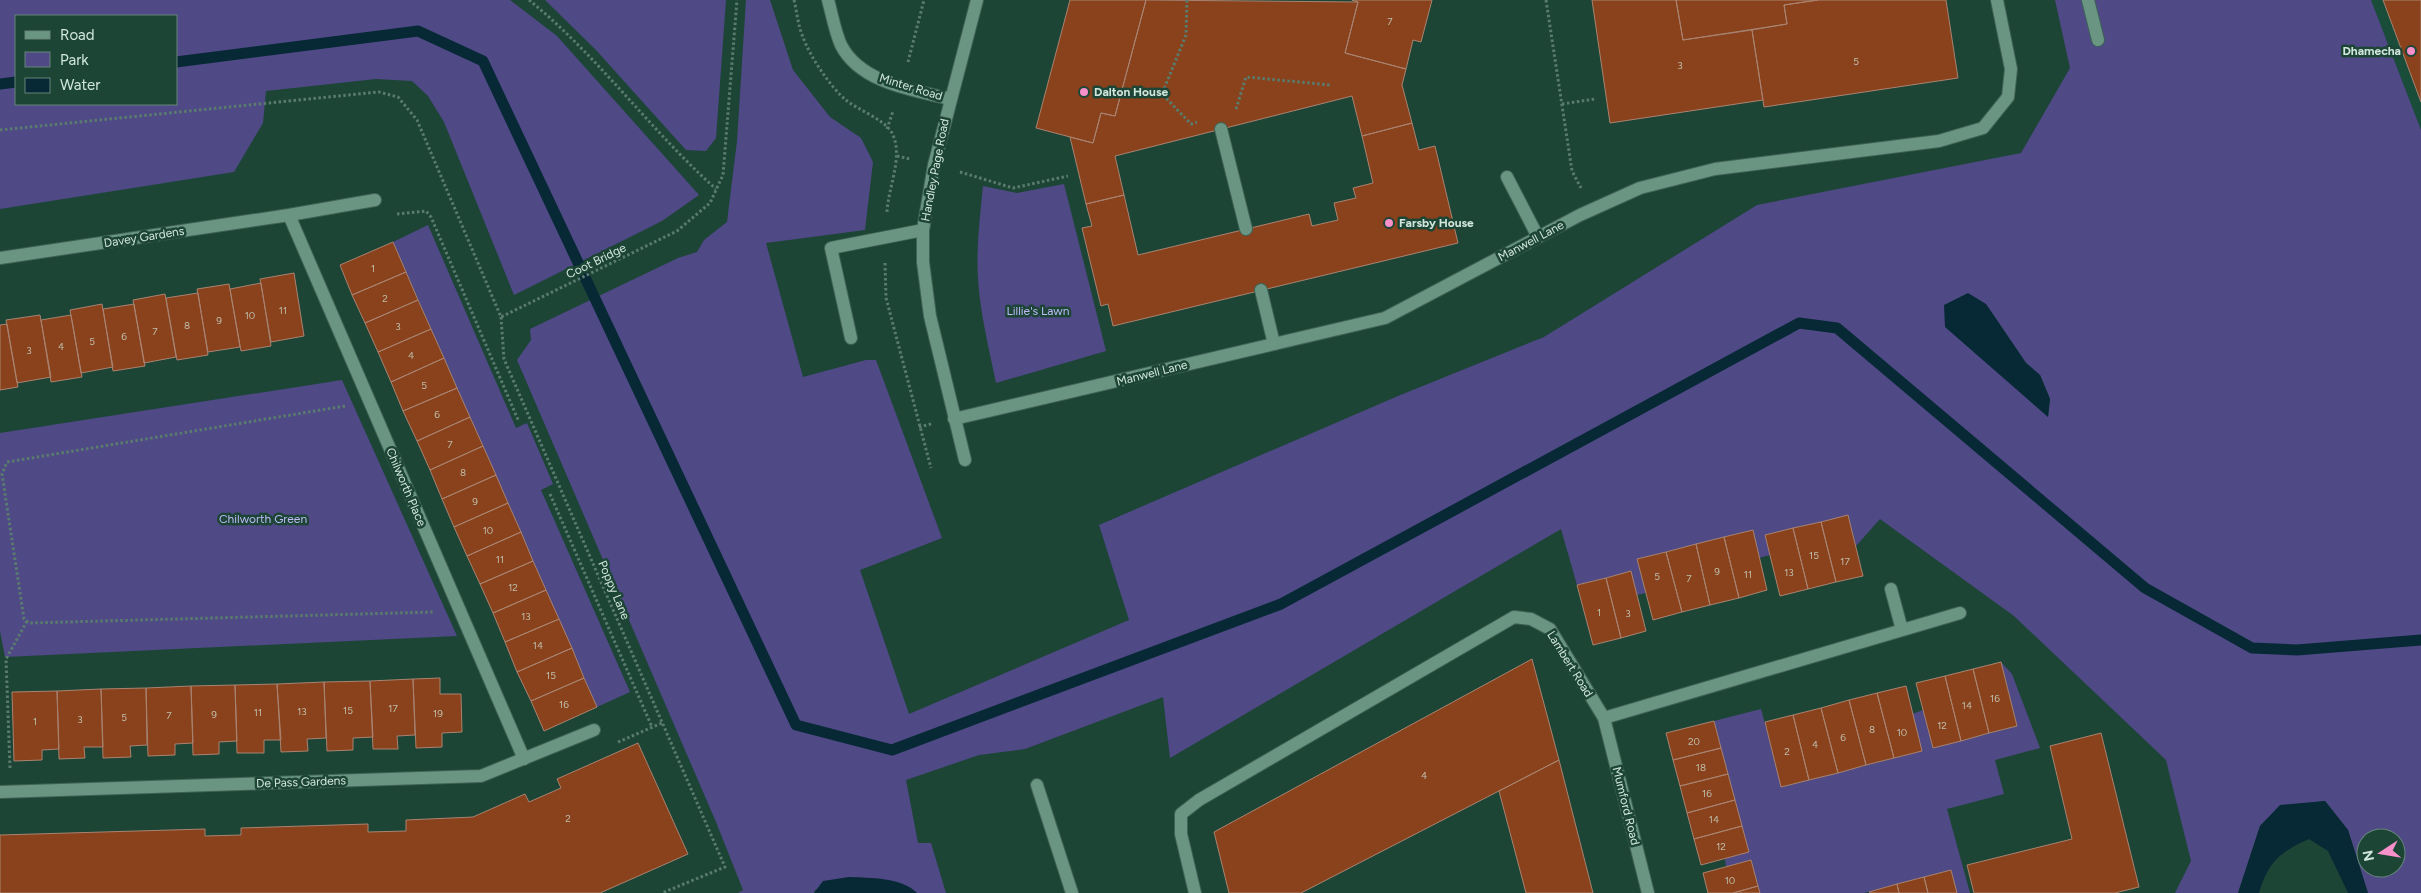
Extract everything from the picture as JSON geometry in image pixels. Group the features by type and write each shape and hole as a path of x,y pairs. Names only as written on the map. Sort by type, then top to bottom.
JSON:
{"street":[{"name":"Minter Road","path":"828,0 841,46 858,65 879,78 950,99"},
{"name":"Handley Page Road","path":"965,460 930,316 923,262 923,230 934,166 977,0"},
{"name":"Manwell Lane","path":"954,419 1385,318 1580,215 1640,188 1714,169 1939,141 1983,128 2008,97 2011,70 1997,0"},
{"path":"2088,0 2098,40"},
{"path":"1221,129 1246,229"},
{"path":"1508,177 1538,237"},
{"name":"Davey Gardens","path":"0,258 288,215 375,200"},
{"name":"Chilworth Place","path":"288,215 524,759"},
{"path":"851,338 830,248 923,230"},
{"path":"1261,290 1274,344"},
{"path":"1891,589 1902,630"},
{"path":"1604,718 1960,613"},
{"name":"Lambert Road","path":"1195,893 1181,834 1181,814 1199,800 1514,617 1531,619 1550,629 1604,718"},
{"name":"Mumford Road","path":"1604,718 1648,893"},
{"name":"De Pass Gardens","path":"6,792 481,776 594,730"},
{"path":"1037,785 1072,893"}],"path":[{"path":"530,0 556,22 686,162 716,190"},
{"name":"Coot Bridge","path":"502,317 677,231 710,203 723,175 737,0"},
{"path":"794,0 798,17"},
{"path":"907,67 924,0"},
{"path":"1187,0 1186,35 1162,94 1191,124 1200,121"},
{"path":"1546,0 1572,171 1585,195 1572,203 1580,215"},
{"path":"1228,112 1237,109 1246,77 1331,85"},
{"path":"0,130 379,92 398,97 417,120 502,317"},
{"path":"1562,104 1595,99"},
{"path":"887,129 893,110"},
{"path":"897,156 912,160"},
{"path":"958,172 1014,188 1068,176"},
{"path":"433,223 519,422"},
{"name":"Poppy Lane","path":"502,317 504,359 725,867 662,893"},
{"path":"898,344 930,468"},
{"path":"27,621 24,619 2,474 7,462 369,402"},
{"path":"550,494 652,727 662,723"},
{"path":"27,621 460,611"},
{"path":"6,792 6,659 27,621"}],"shaded area":[{"path":"2371,0 2421,0 2421,130"}],"green space":[{"path":"0,0 510,0 557,36 699,195 662,221 514,295 444,122 428,96 412,81 376,79 266,91 263,123 234,172 0,209"},
{"path":"545,0 726,0 716,138 706,151 686,150 596,50"},
{"path":"746,0 770,0 793,70 830,117 861,138 873,162 865,230 766,243 803,377 866,360 876,360 942,538 860,570 909,714 1129,620 1099,525 1398,396 1544,337 1757,205 2021,153 2070,68 2055,0 2371,0 2421,130 2421,893 2368,893 2363,878 2406,878 2406,828 2356,828 2356,855 2348,830 2325,801 2280,806 2260,826 2238,893 2175,893 2191,861 2166,760 2014,616 1880,519 1856,546 1848,516 1766,535 1770,555 1759,558 1753,530 1638,559 1646,593 1637,595 1630,572 1577,585 1561,529 1170,758 1163,697 1025,749 979,755 906,780 918,843 931,843 946,893 917,893 902,884 877,879 849,877 815,890 814,893 738,893 743,890 716,822 517,360 531,340 530,329 678,258 697,252 704,240 727,222 737,141","holes":["1986,304 2026,363 2040,375 2050,399 2048,417"]},
{"name":"Lillie's Lawn","path":"1064,184 1106,351 996,383 983,317 978,278 978,243 983,186 1017,193"},
{"path":"428,225 516,428 527,423 553,484 541,490 630,692 597,707 393,242"},
{"name":"Chilworth Green","path":"342,380 457,636 5,657 0,631 0,433"},
{"path":"2001,662 2012,674 2040,748 1995,760 2004,794 1947,809 1970,893 1957,893 1951,870 1864,893 1760,893 1751,860 1726,867 1725,859 1748,852 1714,721 1761,709 1782,787 1922,751 1912,714 1923,710 1933,748 2017,726"}],"water":[{"path":"1968,293 1986,304 2026,363 2040,375 2050,399 2048,417 1945,327 1944,305"},
{"path":"2325,801 2348,830 2356,855 2356,878 2363,878 2368,893 2348,893 2328,851 2309,839 2290,849 2277,859 2267,873 2259,893 2238,893 2260,826 2280,805"},
{"path":"849,877 894,881 911,888 917,893 814,893 823,881"}],"building":[{"name":"Dalton House","path":"1070,0 1146,0 1115,116 1101,113 1093,143 1036,128"},
{"path":"1146,0 1358,2 1345,53 1406,69 1402,85 1412,123 1362,136 1352,96 1115,156 1124,195 1086,204 1070,137 1093,143 1101,113 1115,116"},
{"path":"1352,0 1432,0 1421,42 1413,40 1406,69 1345,53 1358,2"},
{"path":"1592,0 1676,0 1683,40 1752,30 1763,100 1610,123"},
{"path":"1676,0 1818,0 1784,5 1787,24 1683,40"},
{"path":"1818,0 1946,0 1958,78 1764,107 1752,30 1787,24 1784,5"},
{"name":"Dhamecha","path":"2383,0 2421,0 2421,102"},
{"name":"Farsby House","path":"1412,123 1419,150 1435,146 1458,243 1113,326 1108,304 1101,306 1082,228 1092,226 1086,204 1124,195 1138,255 1309,214 1312,226 1338,220 1334,203 1356,198 1353,188 1373,183 1362,136"},
{"path":"393,242 406,272 352,295 340,265"},
{"path":"406,272 418,300 365,323 352,295"},
{"path":"294,273 304,336 271,342 260,279"},
{"path":"261,283 271,346 241,351 230,289"},
{"path":"229,284 240,347 208,352 197,289"},
{"path":"198,293 208,355 177,360 166,298"},
{"path":"165,294 176,357 144,363 133,300"},
{"path":"418,300 431,329 378,352 365,323"},
{"path":"102,304 113,367 81,373 70,310"},
{"path":"134,304 145,366 113,371 103,309"},
{"path":"40,315 51,377 17,383 6,320"},
{"path":"71,315 82,377 51,382 41,320"},
{"path":"7,324 18,387 0,390 0,325"},
{"path":"431,329 444,358 391,382 378,352"},
{"path":"444,358 457,388 403,411 391,382"},
{"path":"457,388 470,417 417,441 403,411"},
{"path":"470,417 483,446 430,470 417,441"},
{"path":"483,446 496,475 442,499 430,470"},
{"path":"496,475 508,503 454,527 442,499"},
{"path":"508,503 521,532 467,556 454,527"},
{"path":"1848,515 1863,576 1836,582 1821,522"},
{"path":"1821,522 1836,582 1808,589 1793,528"},
{"path":"1793,528 1808,589 1780,596 1765,535"},
{"path":"1753,530 1767,590 1739,598 1724,537"},
{"path":"521,532 533,561 480,584 467,556"},
{"path":"1724,537 1739,598 1710,605 1696,544"},
{"path":"1696,544 1710,605 1682,612 1666,552"},
{"path":"1666,552 1682,612 1653,620 1637,559"},
{"path":"533,561 546,590 493,613 480,584"},
{"path":"1631,571 1646,631 1621,638 1606,578"},
{"path":"1606,578 1621,638 1593,645 1577,585"},
{"path":"546,590 559,619 505,642 493,613"},
{"path":"559,619 572,648 517,672 505,642"},
{"path":"572,648 584,678 531,701 517,672"},
{"path":"1532,659 1559,760 1301,893 1229,893 1214,832"},
{"path":"2001,662 2017,726 1989,733 1973,669"},
{"path":"1973,669 1989,733 1961,741 1945,676"},
{"path":"1945,676 1961,741 1933,748 1916,683"},
{"path":"440,678 440,694 461,694 462,732 442,733 442,747 416,748 413,679"},
{"path":"584,678 597,707 544,731 531,701"},
{"path":"413,679 415,735 397,736 398,749 373,749 370,681"},
{"path":"370,681 373,737 353,738 353,750 327,751 324,682"},
{"path":"324,682 326,738 307,739 308,751 281,752 277,684"},
{"path":"277,684 281,740 264,740 264,753 237,753 235,685"},
{"path":"235,685 237,741 219,742 219,754 193,755 191,686"},
{"path":"191,686 193,743 175,744 175,755 148,756 146,688"},
{"path":"1906,686 1922,751 1894,758 1877,693"},
{"path":"146,688 147,745 130,746 131,757 103,758 101,689"},
{"path":"101,689 103,747 84,747 85,758 59,759 57,691"},
{"path":"57,691 59,749 42,750 42,760 14,761 12,692"},
{"path":"1877,693 1894,758 1866,765 1849,700"},
{"path":"1849,700 1866,765 1838,773 1821,708"},
{"path":"1821,708 1838,773 1809,780 1793,715"},
{"path":"1793,715 1809,780 1781,787 1765,722"},
{"path":"1714,721 1721,748 1673,760 1666,733"},
{"path":"2101,733 2139,887 2115,893 1974,893 1967,865 2072,839 2050,746"},
{"path":"638,743 688,854 600,893 0,893 0,835 205,829 205,836 241,835 241,828 368,824 368,832 406,831 406,820 473,817 525,794 529,802 561,788 557,779"},
{"path":"1721,748 1728,774 1680,786 1673,760"},
{"path":"1559,760 1593,893 1526,893 1499,791"},
{"path":"1728,774 1735,800 1687,813 1680,786"},
{"path":"1735,800 1742,826 1694,839 1687,813"},
{"path":"1742,826 1749,852 1701,865 1694,839"},
{"path":"1751,860 1758,886 1733,893 1708,893 1703,873"},
{"path":"1951,870 1957,893 1928,893 1924,877"},
{"path":"1924,877 1928,893 1899,893 1897,884"},
{"path":"1897,884 1899,893 1869,892"},
{"path":"1758,886 1760,893 1733,893"}],"waterway":[{"path":"178,62 418,31 483,61 796,725 892,750 1281,604 1799,323 1837,328 2145,588 2252,648 2297,650 2421,640"},
{"path":"0,84 15,82"}],"place":[{"name":"Dhamecha","path":"2411,51"},
{"name":"Dalton House","path":"1084,92"},
{"name":"Farsby House","path":"1389,223"}]}
